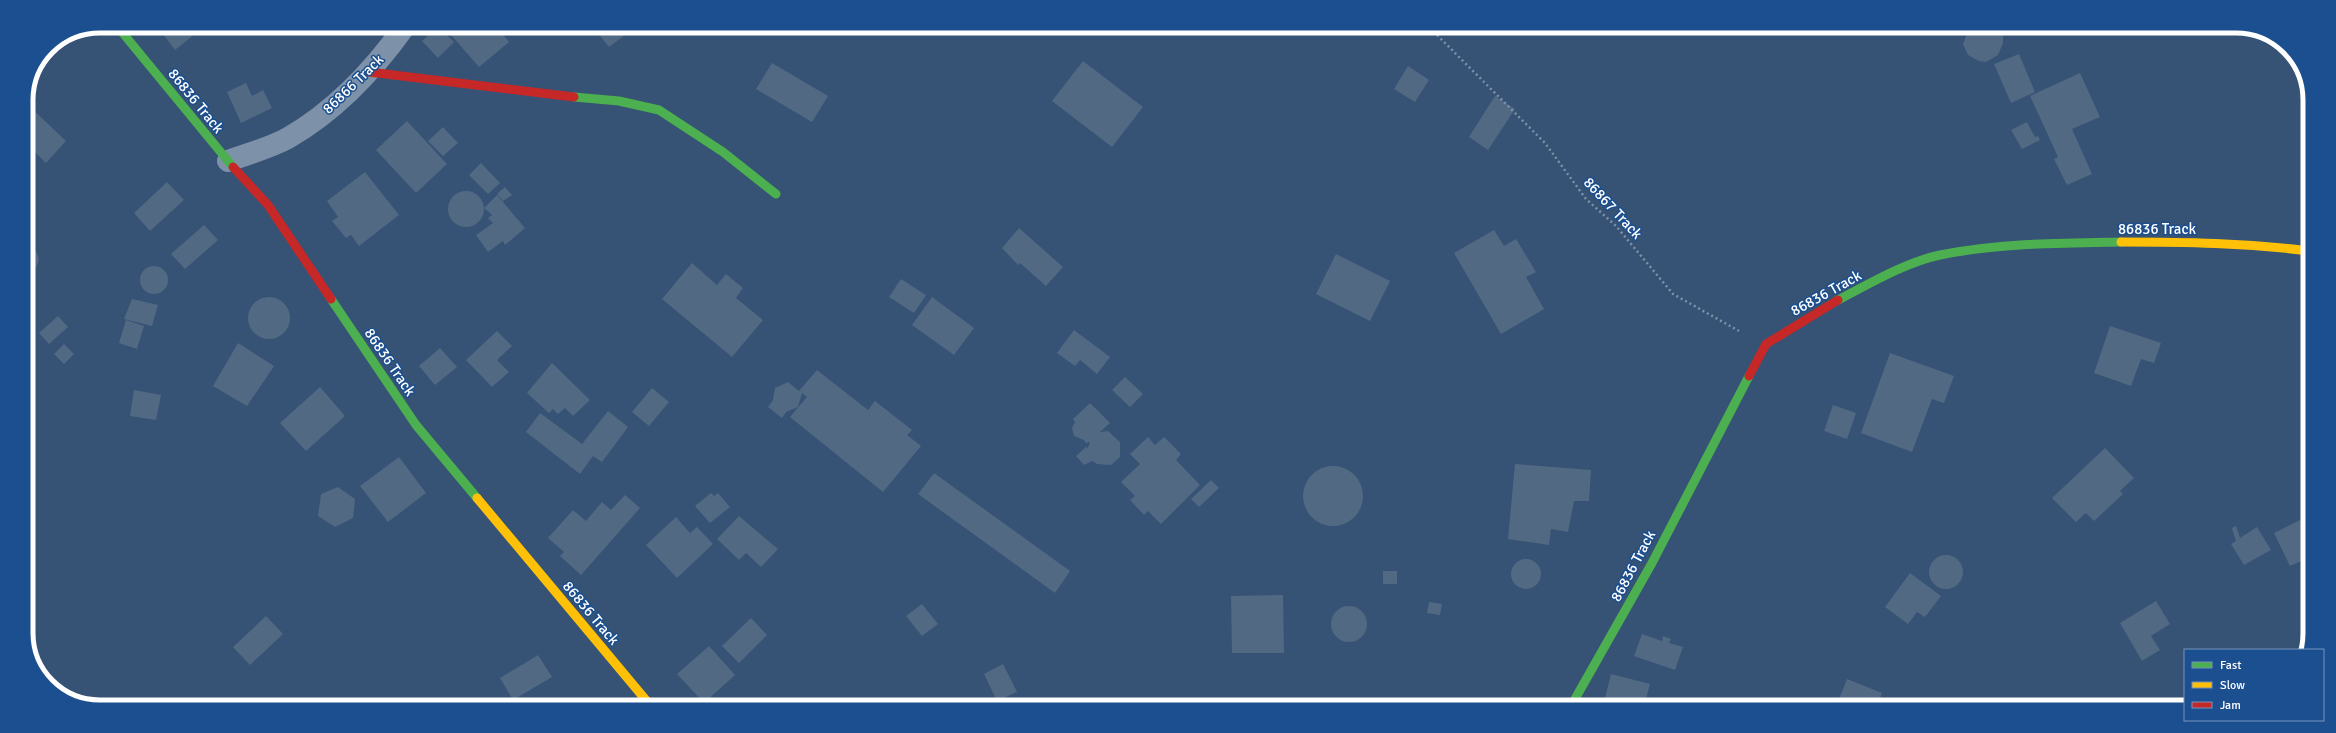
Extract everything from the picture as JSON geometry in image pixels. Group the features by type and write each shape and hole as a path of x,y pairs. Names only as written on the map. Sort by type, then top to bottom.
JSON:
{"street":[{"name":"86836 Track","path":"123,33 228,161 268,205 416,425 646,700"},
{"name":"86866 Track","path":"228,161 287,138 336,104 384,56 400,33"},
{"path":"369,72 526,92 619,101 659,110 723,152 776,194"},
{"name":"86836 Track","path":"1574,700 1652,563 1766,344 1834,302 1893,272 1939,255 2031,243 2182,242 2271,246 2303,250"}],"path":[{"name":"86867 Track","path":"1435,33 1544,143 1586,199 1616,226 1673,294 1716,319 1766,344"}],"building":[{"path":"162,33 196,33 175,50"},
{"path":"431,33 445,33 454,42 438,58 422,41"},
{"path":"453,33 502,33 509,42 479,67 451,35"},
{"path":"598,33 628,33 609,47"},
{"path":"1967,33 2001,33 2003,36 2003,43 1998,55 1986,62 1979,61 1968,55 1963,44"},
{"path":"2019,54 2035,92 2011,103 1994,64"},
{"path":"1083,61 1143,107 1112,147 1052,101"},
{"path":"772,63 828,96 812,122 756,89"},
{"path":"1408,66 1429,80 1415,102 1394,89"},
{"path":"2080,73 2100,117 2072,129 2092,174 2067,185 2054,159 2058,157 2030,96"},
{"path":"246,83 252,96 263,90 272,108 241,123 227,92"},
{"path":"1495,96 1515,109 1488,150 1469,137"},
{"path":"33,110 66,141 46,163 33,150"},
{"path":"407,121 447,164 416,193 376,150"},
{"path":"2027,122 2035,137 2038,136 2040,140 2022,149 2011,130"},
{"path":"443,127 458,143 443,156 428,141"},
{"path":"481,163 500,183 488,194 469,175"},
{"path":"365,172 399,215 359,246 351,235 346,238 332,221 338,217 327,201"},
{"path":"167,182 184,200 150,231 134,213"},
{"path":"505,187 512,195 503,201 497,194"},
{"path":"466,191 476,194 481,199 484,209 481,219 476,224 466,227 456,224 451,219 448,209 451,199 456,194"},
{"path":"497,195 525,228 505,245 503,241 488,252 476,235 493,223 488,218 492,215 484,208"},
{"path":"204,225 218,240 185,269 171,254"},
{"path":"1019,228 1063,267 1046,286 1020,263 1018,265 1002,248"},
{"path":"1494,230 1504,246 1516,239 1536,272 1526,277 1544,309 1501,334 1454,253"},
{"path":"33,250 36,251 39,259 36,268 33,270"},
{"path":"1336,254 1390,281 1370,321 1316,294"},
{"path":"692,263 717,285 726,274 743,288 736,298 763,320 732,357 662,299"},
{"path":"154,266 160,267 164,270 167,274 167,286 164,290 160,293 154,294 148,293 144,290 141,286 140,280 141,274 144,270 148,267"},
{"path":"901,279 926,295 914,313 889,297"},
{"path":"265,297 273,297 284,303 290,314 290,322 284,333 273,339 265,339 254,333 248,322 248,314 254,303"},
{"path":"932,297 974,328 954,355 912,325"},
{"path":"132,299 158,305 152,326 124,319"},
{"path":"58,316 68,327 49,344 39,333"},
{"path":"126,320 144,326 137,349 119,343"},
{"path":"2110,326 2161,343 2154,363 2141,359 2131,386 2094,373"},
{"path":"1074,330 1110,357 1097,374 1080,360 1075,366 1057,353"},
{"path":"497,331 512,346 497,360 509,372 492,387 466,360"},
{"path":"238,343 274,366 247,406 213,386"},
{"path":"64,344 74,354 64,364 54,354"},
{"path":"440,348 457,367 435,385 419,366"},
{"path":"1890,353 1954,376 1944,403 1932,399 1912,452 1861,433"},
{"path":"552,363 590,400 573,416 565,408 558,414 553,409 549,413 527,393"},
{"path":"817,370 868,410 875,401 912,430 907,435 921,446 883,492 790,417 807,397 802,393 798,407 786,412 782,418 768,407 773,400 775,388 788,382 799,391"},
{"path":"1125,377 1143,394 1130,407 1112,390"},
{"path":"320,387 345,416 306,451 280,423"},
{"path":"652,388 669,402 649,426 632,412"},
{"path":"134,390 161,395 156,420 130,416"},
{"path":"1090,403 1110,423 1100,432 1108,431 1120,442 1120,457 1111,465 1097,464 1092,461 1084,465 1076,456 1086,447 1088,448 1090,442 1086,443 1084,440 1074,436 1072,428 1075,422 1073,419"},
{"path":"1833,405 1856,413 1847,439 1824,431"},
{"path":"608,411 628,427 602,462 593,456 580,474 526,432 540,413 582,444"},
{"path":"1148,437 1155,445 1164,437 1181,454 1176,460 1200,485 1161,524 1148,511 1144,515 1130,500 1135,496 1121,482 1140,464 1130,454"},
{"path":"2105,448 2134,478 2120,491 2123,494 2094,521 2086,513 2076,522 2052,498"},
{"path":"399,457 426,493 388,522 360,486"},
{"path":"1515,464 1591,470 1589,501 1574,501 1568,532 1551,529 1549,545 1508,539"},
{"path":"1333,466 1349,471 1354,475 1358,480 1363,496 1358,512 1354,517 1349,521 1333,526 1317,521 1312,517 1308,512 1303,496 1308,480 1312,475 1317,471"},
{"path":"934,473 1070,571 1055,593 918,494"},
{"path":"1211,480 1219,488 1199,507 1191,499"},
{"path":"338,487 355,499 353,518 335,527 318,516 321,494"},
{"path":"711,493 714,496 718,493 730,507 710,523 695,506"},
{"path":"625,495 640,508 581,575 560,556 564,552 548,538 573,510 586,521 602,502 611,510"},
{"path":"739,516 778,549 761,567 746,553 739,560 717,539"},
{"path":"676,517 690,533 697,527 713,544 677,578 646,545"},
{"path":"2303,518 2303,560 2290,566 2274,533"},
{"path":"2236,526 2240,538 2257,527 2271,550 2244,565 2231,544 2236,541 2232,528"},
{"path":"1943,555 1949,555 1958,560 1962,566 1962,578 1958,584 1949,589 1943,589 1934,584 1929,575 1929,569 1934,560"},
{"path":"1526,559 1537,563 1541,574 1537,585 1526,589 1515,585 1511,574 1515,563"},
{"path":"1383,571 1397,571 1397,584 1383,584"},
{"path":"1910,573 1941,596 1925,617 1917,612 1908,624 1885,607"},
{"path":"1283,595 1284,653 1232,653 1231,596"},
{"path":"2156,601 2170,624 2151,636 2160,650 2142,661 2120,623"},
{"path":"1429,602 1442,604 1440,615 1427,613"},
{"path":"922,604 938,624 922,636 906,616"},
{"path":"1349,606 1362,611 1367,624 1362,637 1349,642 1336,637 1331,624 1336,611"},
{"path":"266,616 283,634 250,665 233,647"},
{"path":"751,618 767,635 739,663 722,646"},
{"path":"1642,634 1662,641 1663,636 1671,639 1669,643 1683,647 1675,670 1634,656"},
{"path":"709,646 735,675 707,700 701,700 677,674"},
{"path":"538,655 552,677 513,700 500,678"},
{"path":"1003,664 1017,692 997,700 984,674"},
{"path":"1611,674 1650,684 1646,700 1604,700"},
{"path":"1847,679 1882,693 1880,700 1839,699"}],"traffic: fast":[{"path":"123,33 233,167"},
{"path":"574,97 619,101 659,110 723,152 776,194"},
{"path":"1838,300 1901,268 1927,258 1940,255 2008,246 2053,243 2121,242"},
{"path":"331,299 416,425 477,498"},
{"path":"1574,700 1652,563 1749,376"}],"traffic: slow":[{"path":"2121,242 2168,242 2262,246 2303,250"},
{"path":"477,498 646,700"}],"traffic: jam":[{"path":"369,72 574,97"},
{"path":"233,167 268,205 331,299"},
{"path":"1749,376 1766,344 1838,300"}]}
